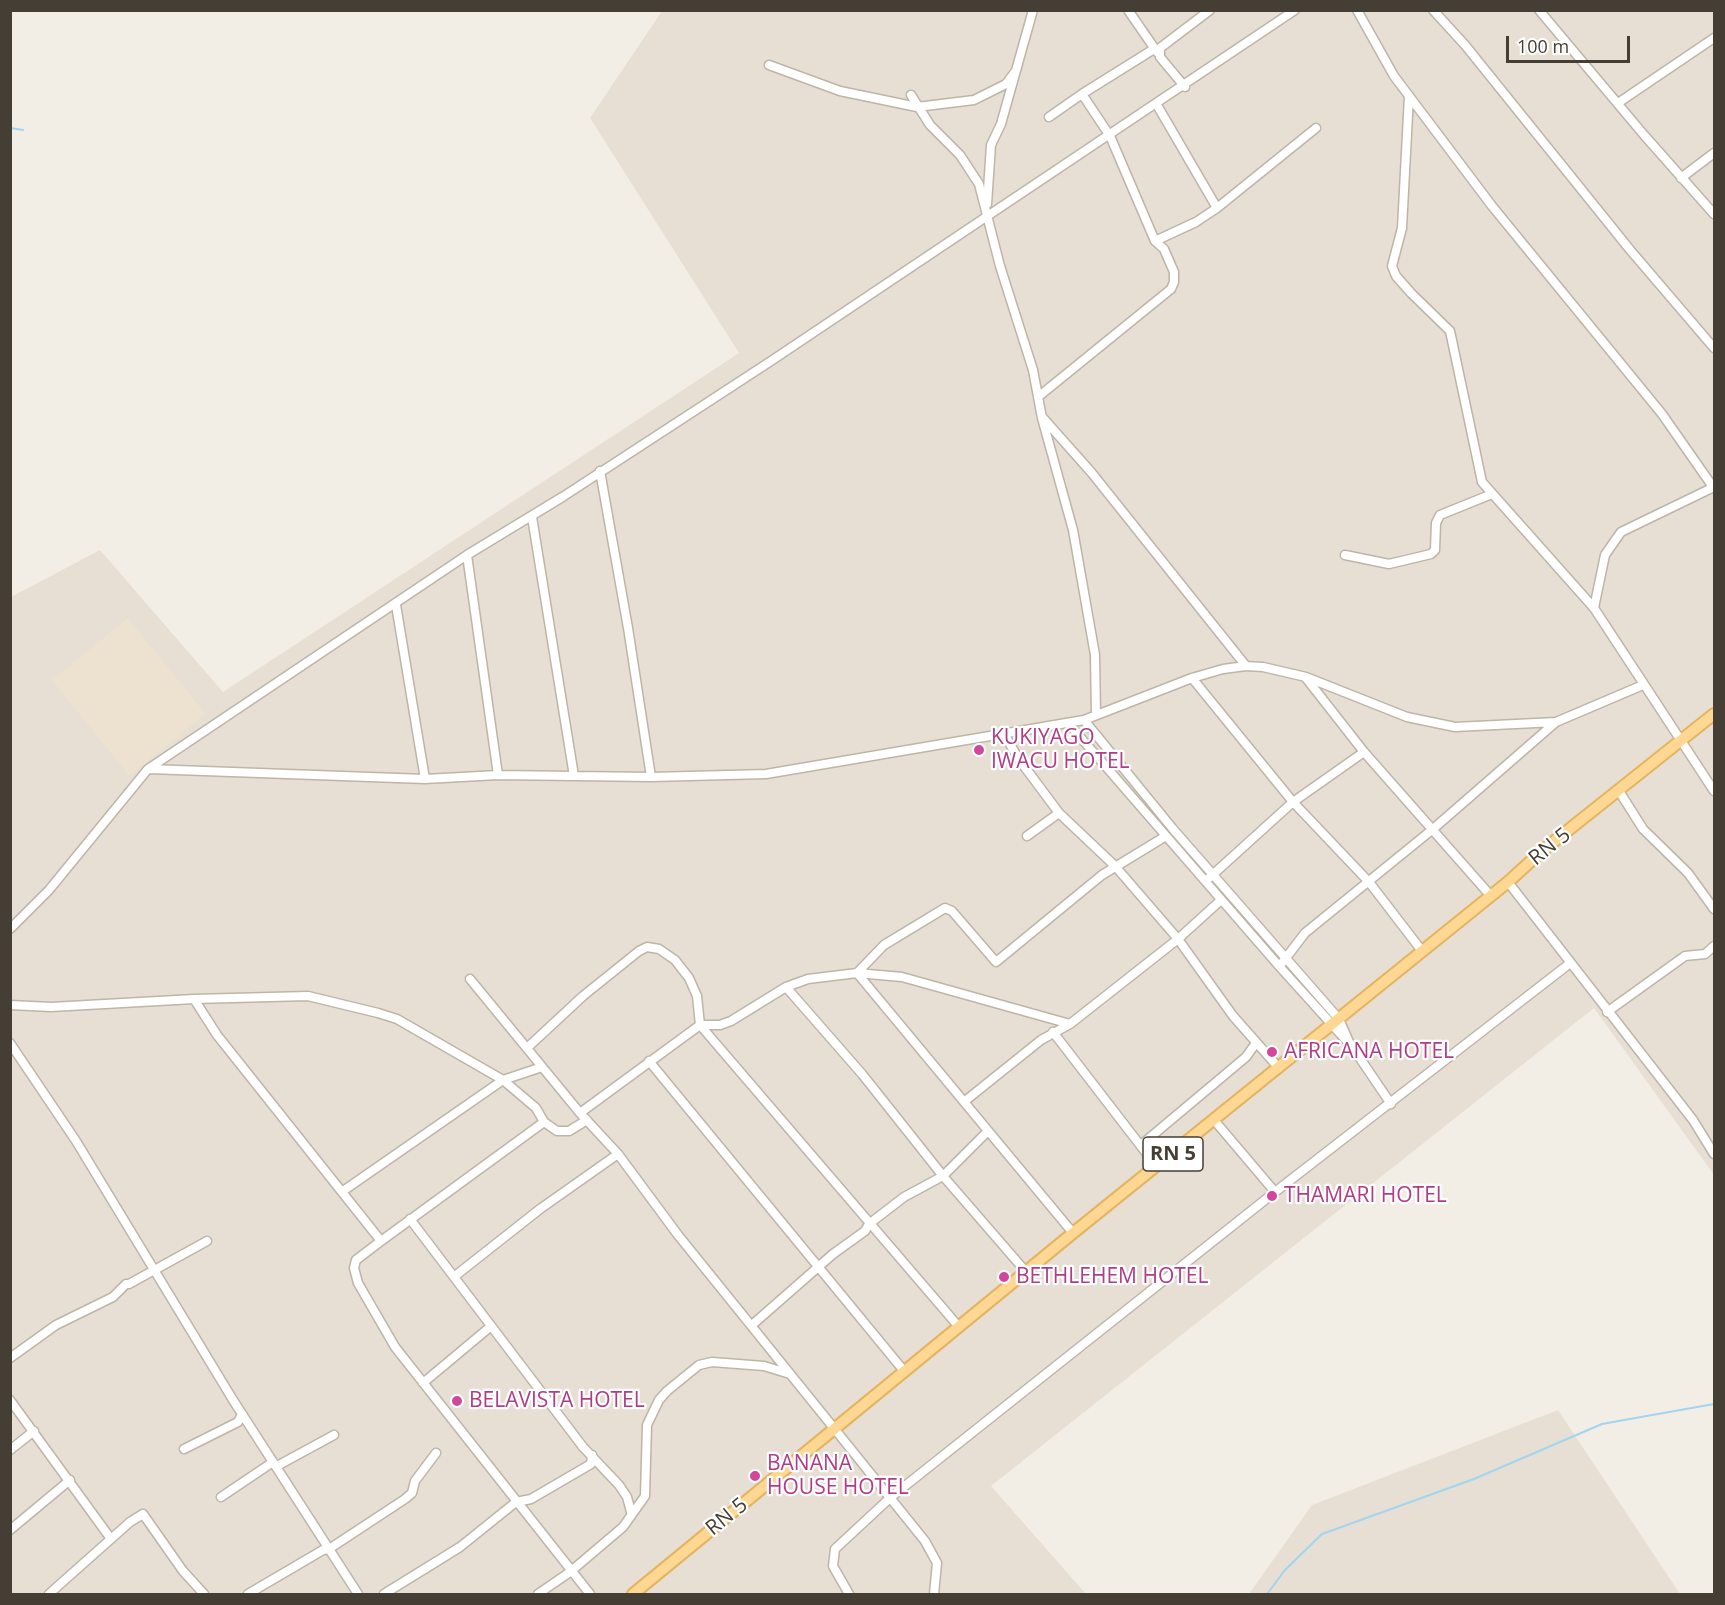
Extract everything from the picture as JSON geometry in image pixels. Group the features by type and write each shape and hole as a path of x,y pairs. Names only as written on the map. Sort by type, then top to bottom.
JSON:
{"main road":[{"name":"RN 5","path":"633,1594 1073,1233 1714,714"}],"street":[{"path":"987,213 991,145 1001,124 1033,10"},
{"path":"1128,10 1154,49 1185,87"},
{"path":"1160,57 1160,48 1163,44 1210,10"},
{"path":"10,929 49,890 148,769 396,605 467,555 532,517 771,361 987,213 1185,87 1280,14 1295,10"},
{"path":"1357,10 1394,76 1492,206 1662,414 1714,487 1621,532 1605,555 1594,608"},
{"path":"1433,10 1465,45 1609,224 1714,348"},
{"path":"1539,10 1714,214"},
{"path":"1618,103 1714,38"},
{"path":"1049,117 1154,49"},
{"path":"769,65 840,91 917,107 974,100 1006,84 1015,72"},
{"path":"1038,397 1171,289 1174,272 1164,249 1155,242 1110,136 1082,94"},
{"path":"911,95 917,107 976,176 1033,370 1042,418 1073,530 1095,654 1096,715"},
{"path":"1409,96 1402,228 1392,266 1396,276 1411,293 1450,331 1482,482 1594,608 1714,791"},
{"path":"1157,105 1217,208"},
{"path":"1155,242 1196,222 1217,208 1316,128"},
{"path":"1681,178 1714,153"},
{"path":"1042,418 1091,472 1246,666"},
{"path":"600,471 628,628 651,777"},
{"path":"1345,555 1389,564 1431,554 1436,550 1436,523 1440,515 1492,494"},
{"path":"532,517 574,776"},
{"path":"467,555 498,775"},
{"path":"396,605 425,778"},
{"path":"148,769 425,778 498,775 651,777 766,774 1084,720 1192,678 1223,669 1246,666 1263,667 1306,677 1407,717 1455,727 1556,722"},
{"path":"1306,677 1364,752 1490,895"},
{"path":"1192,678 1293,802 1369,882 1422,951"},
{"path":"1279,966 1305,933 1433,829 1556,722 1643,685"},
{"path":"1084,720 1286,959 1349,1042 1391,1104"},
{"path":"1068,723 1279,966 1335,1023"},
{"path":"1003,732 1025,768 1059,813 1115,866 1178,939 1256,1043 1279,1068"},
{"path":"1206,882 1212,874 1293,802 1364,752"},
{"path":"1619,791 1643,829 1688,873 1714,909"},
{"path":"1027,836 1059,813"},
{"path":"857,973 884,945 945,908 952,911 996,962 1115,866 1166,836"},
{"path":"1508,882 1606,1012 1697,1125 1714,1154"},
{"path":"965,1101 1053,1032 1070,1024 1178,939 1221,900"},
{"path":"1606,1012 1685,956 1705,954 1714,946"},
{"path":"527,1048 583,996 646,947 659,949 675,960 689,978 697,996 700,1025 959,1327"},
{"path":"849,1594 833,1566 836,1549 891,1497 1275,1192 1569,964"},
{"path":"857,973 1073,1233"},
{"path":"10,1005 51,1007 194,999 308,996 378,1012 397,1019 503,1080 536,1108 544,1122 557,1131 568,1131 649,1061 700,1025 720,1025 731,1021 786,987 808,978 857,973 902,977 1070,1024"},
{"path":"470,979 618,1155 678,1235 925,1541 936,1563 934,1594"},
{"path":"786,987 862,1074 943,1176 1027,1273"},
{"path":"194,999 218,1035 381,1241"},
{"path":"1053,1032 1157,1167"},
{"path":"10,1043 76,1141 242,1414 358,1594"},
{"path":"1141,1145 1246,1057 1256,1043"},
{"path":"649,1061 904,1371"},
{"path":"343,1191 503,1080 542,1067"},
{"path":"1214,1120 1275,1192"},
{"path":"544,1122 356,1260 354,1268 358,1283 395,1347 570,1572 590,1594"},
{"path":"752,1325 819,1266 865,1232 869,1224 904,1197 943,1176 988,1131"},
{"path":"455,1276 540,1209 618,1155"},
{"path":"410,1220 455,1276 490,1327 592,1460 602,1464 627,1497 631,1512"},
{"path":"10,1358 56,1325 113,1297 126,1284 207,1241"},
{"path":"423,1383 490,1327"},
{"path":"538,1594 570,1572 623,1527 631,1512 645,1496 647,1486 644,1438 647,1425 659,1400 668,1391 699,1365 712,1362 764,1366 789,1374"},
{"path":"10,1400 111,1539"},
{"path":"184,1449 238,1422 242,1414"},
{"path":"10,1450 34,1431"},
{"path":"221,1497 275,1464 334,1435"},
{"path":"248,1594 323,1550 329,1549 412,1493 415,1481 436,1453"},
{"path":"384,1594 460,1548 516,1502 531,1498 592,1460"},
{"path":"10,1530 70,1480"},
{"path":"530,1519 531,1498"},
{"path":"49,1594 130,1522 144,1515 183,1571 204,1594"}],"shaded area":[{"path":"662,11 1714,11 1714,1175 1594,1008 991,1486 1086,1594 11,1594 11,597 100,550 223,692 739,353 590,118"},
{"path":"128,618 206,714 129,776 52,680"},
{"path":"1558,1410 1680,1594 1249,1594 1312,1505"}],"waterway":[{"path":"10,128 23,130"},
{"path":"1267,1594 1285,1570 1322,1534 1474,1479 1602,1424 1714,1404"}],"place":[{"name":"KUKIYAGO IWACU HOTEL","path":"979,750"},
{"name":"AFRICANA HOTEL","path":"1272,1052"},
{"name":"THAMARI HOTEL","path":"1272,1196"},
{"name":"BETHLEHEM HOTEL","path":"1004,1277"},
{"name":"BELAVISTA HOTEL","path":"457,1401"},
{"name":"BANANA HOUSE HOTEL","path":"755,1476"}]}
